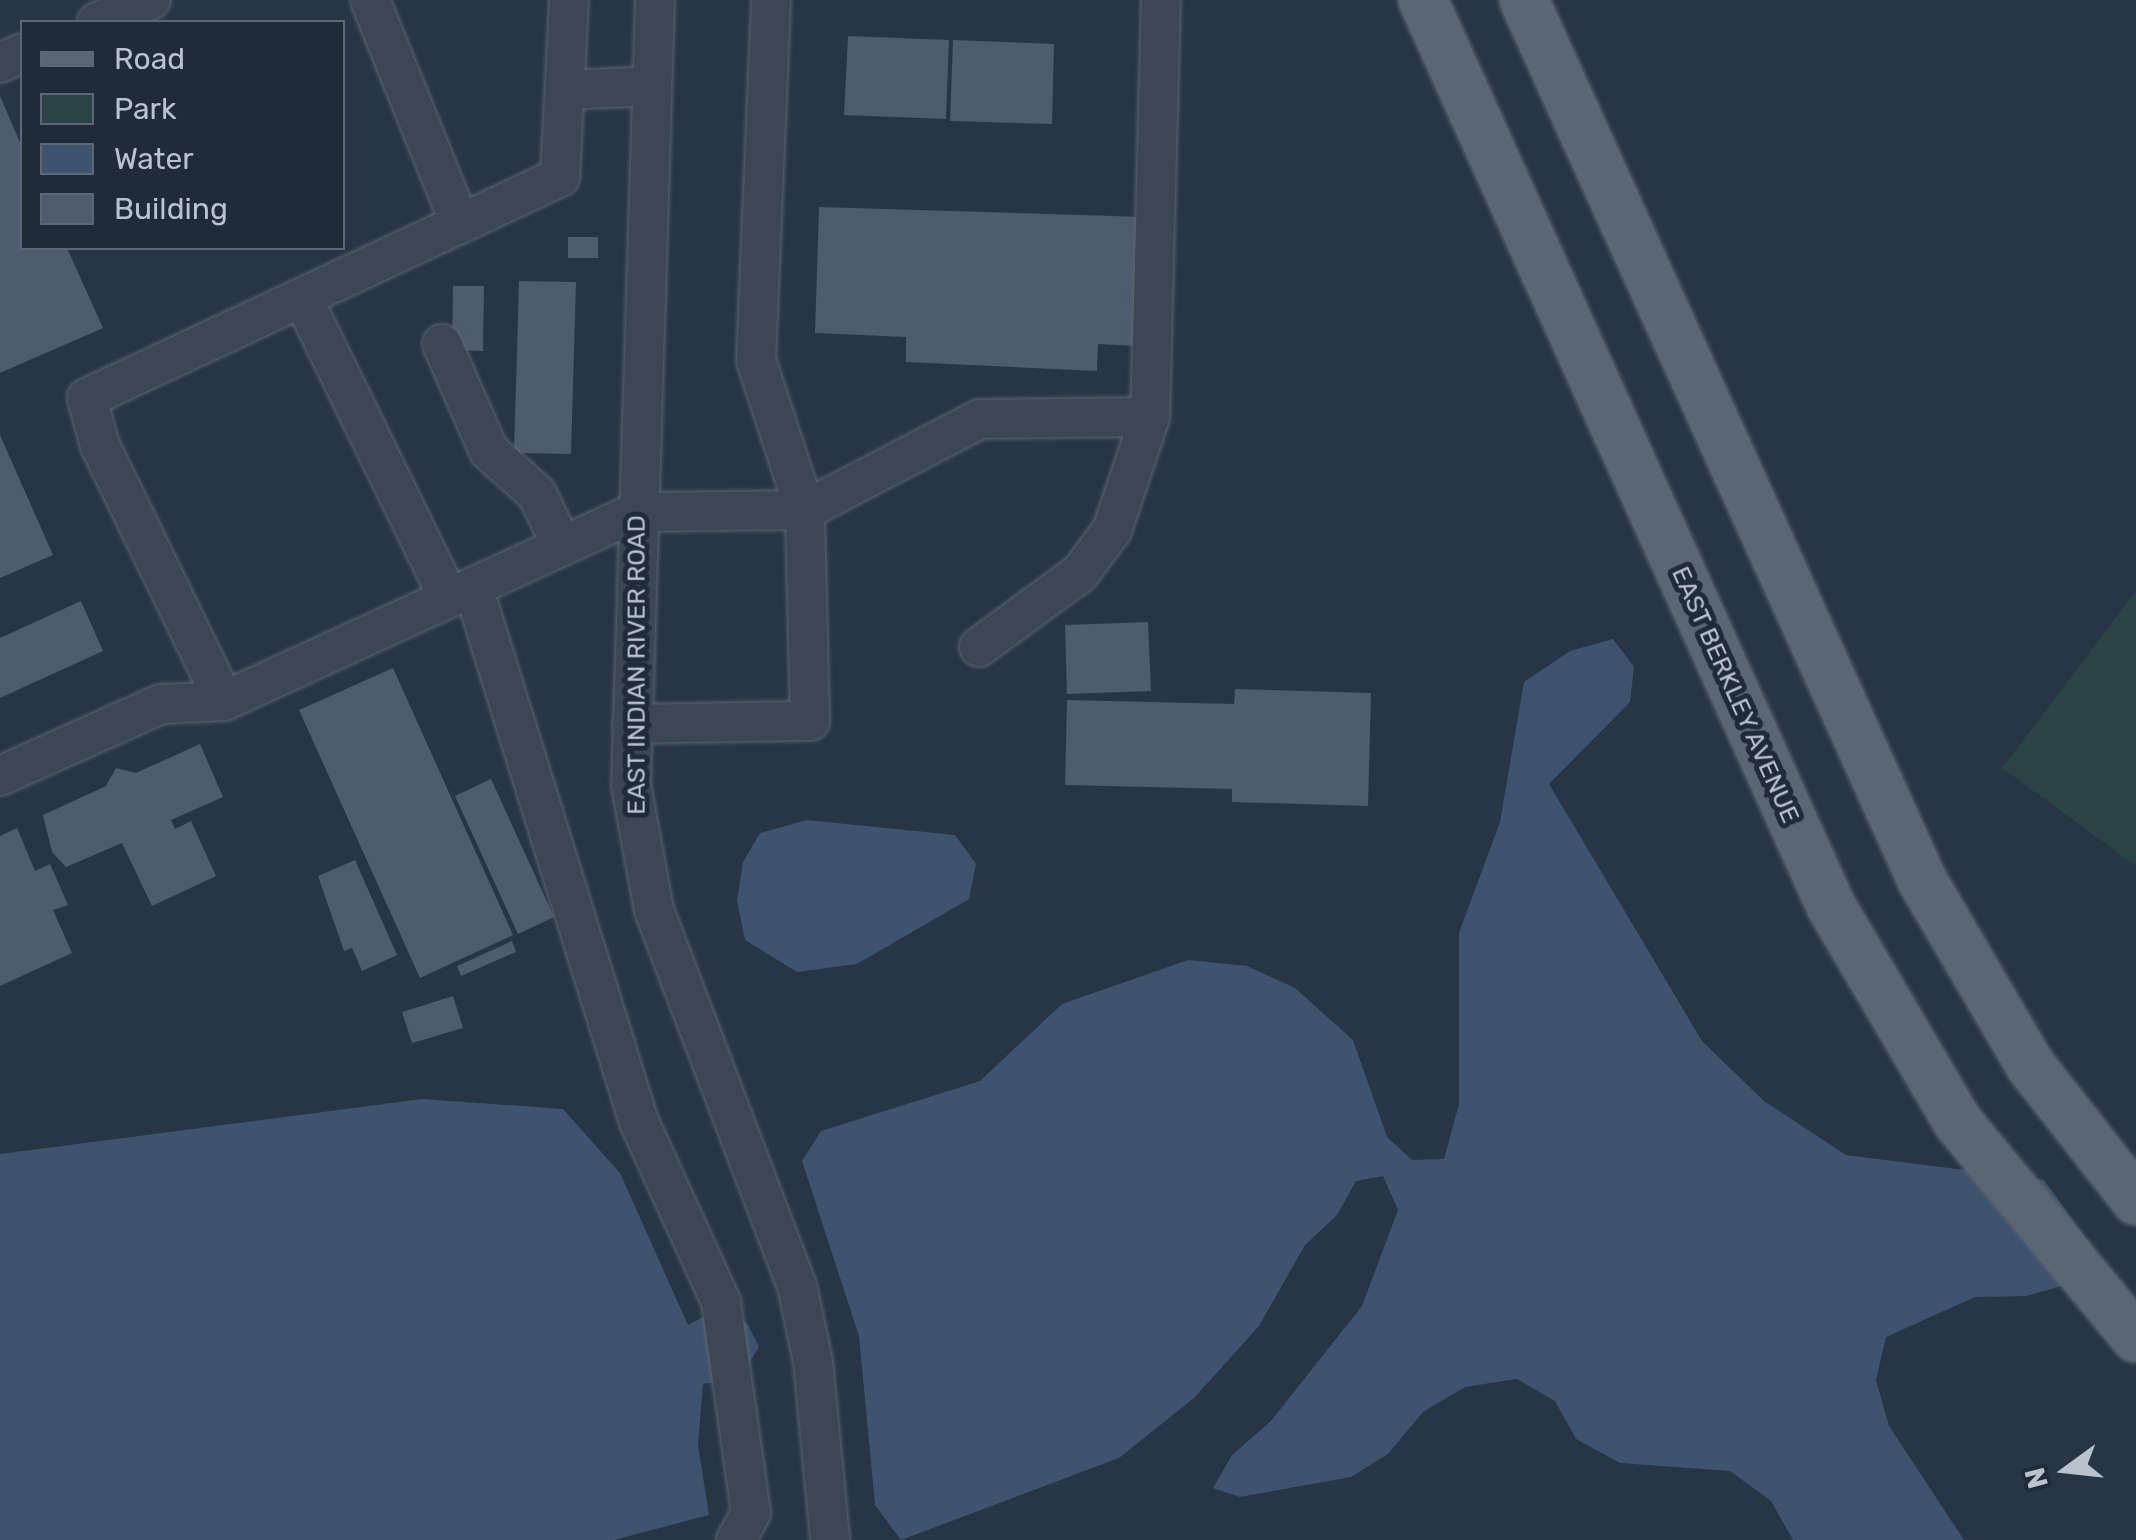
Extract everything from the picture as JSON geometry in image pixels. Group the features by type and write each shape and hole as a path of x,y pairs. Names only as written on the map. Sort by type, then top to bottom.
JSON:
{"main road":[{"name":"EAST BERKLEY AVENUE","path":"1423,0 1831,906 1957,1121 2136,1338"},
{"path":"1524,0 1922,880 2030,1065 2136,1200"}],"street":[{"path":"102,20 151,0"},
{"path":"370,0 460,224"},
{"path":"224,700 100,446 87,398 560,176 569,0"},
{"name":"EAST INDIAN RIVER ROAD","path":"655,0 631,786 654,910 798,1286 814,1362 830,1540"},
{"path":"632,724 810,721 805,510 756,360 771,0"},
{"path":"979,647 1080,574 1112,530 1150,417 1161,0"},
{"path":"565,90 652,86"},
{"path":"303,298 461,592 640,1122 721,1302 739,1398 751,1513 736,1540"},
{"path":"442,344 489,451 537,494 562,546"},
{"path":"0,776 160,704 224,700 637,512 805,510 980,419 1150,417"}],"green space":[{"path":"2136,591 2136,866 2002,768"}],"water":[{"path":"1613,639 1634,667 1630,702 1549,784 1702,1041 1764,1101 1846,1155 2044,1180 2110,1272 2027,1296 1975,1297 1886,1337 1876,1380 1889,1426 1964,1540 1793,1540 1771,1501 1730,1471 1620,1463 1576,1439 1555,1401 1517,1379 1465,1387 1423,1412 1388,1454 1351,1477 1240,1497 1213,1488 1232,1455 1271,1421 1362,1306 1398,1210 1383,1176 1356,1181 1337,1215 1305,1245 1259,1326 1194,1398 1119,1458 901,1540 875,1505 859,1336 802,1161 821,1131 980,1081 1062,1004 1188,960 1247,966 1295,988 1353,1040 1387,1137 1412,1160 1444,1159 1459,1104 1459,933 1500,822 1524,682 1570,651"},
{"path":"807,820 955,835 976,864 969,899 857,964 797,972 745,940 737,901 743,862 760,833"},
{"path":"422,1099 563,1109 620,1173 688,1325 707,1315 747,1323 759,1347 740,1377 703,1384 698,1445 709,1515 614,1540 0,1540 0,1154"}],"building":[{"path":"848,36 949,40 946,119 844,115"},
{"path":"953,40 1054,44 1052,124 950,121"},
{"path":"0,96 20,142 20,250 68,250 103,328 0,373"},
{"path":"819,207 1145,217 1138,346 1098,344 1097,371 906,362 906,337 815,333"},
{"path":"568,237 598,237 598,258 568,258"},
{"path":"519,281 576,282 571,454 514,453"},
{"path":"453,286 484,286 483,351 452,350"},
{"path":"0,435 53,555 0,578"},
{"path":"81,601 103,651 0,698 0,638"},
{"path":"1148,622 1151,691 1067,694 1065,625"},
{"path":"393,668 513,935 420,978 299,710"},
{"path":"1235,689 1371,693 1368,806 1232,802 1232,789 1065,785 1067,700 1234,704"},
{"path":"200,744 223,797 171,820 175,829 191,821 216,876 152,906 122,843 66,867 52,852 43,815 106,786 116,768 136,773"},
{"path":"491,779 554,917 518,934 455,796"},
{"path":"17,828 35,871 50,864 68,905 53,910 72,953 0,986 0,836"},
{"path":"355,860 397,955 362,971 352,948 344,951 318,876"},
{"path":"512,941 516,952 461,976 457,966"},
{"path":"453,996 463,1028 412,1043 402,1012"}]}
